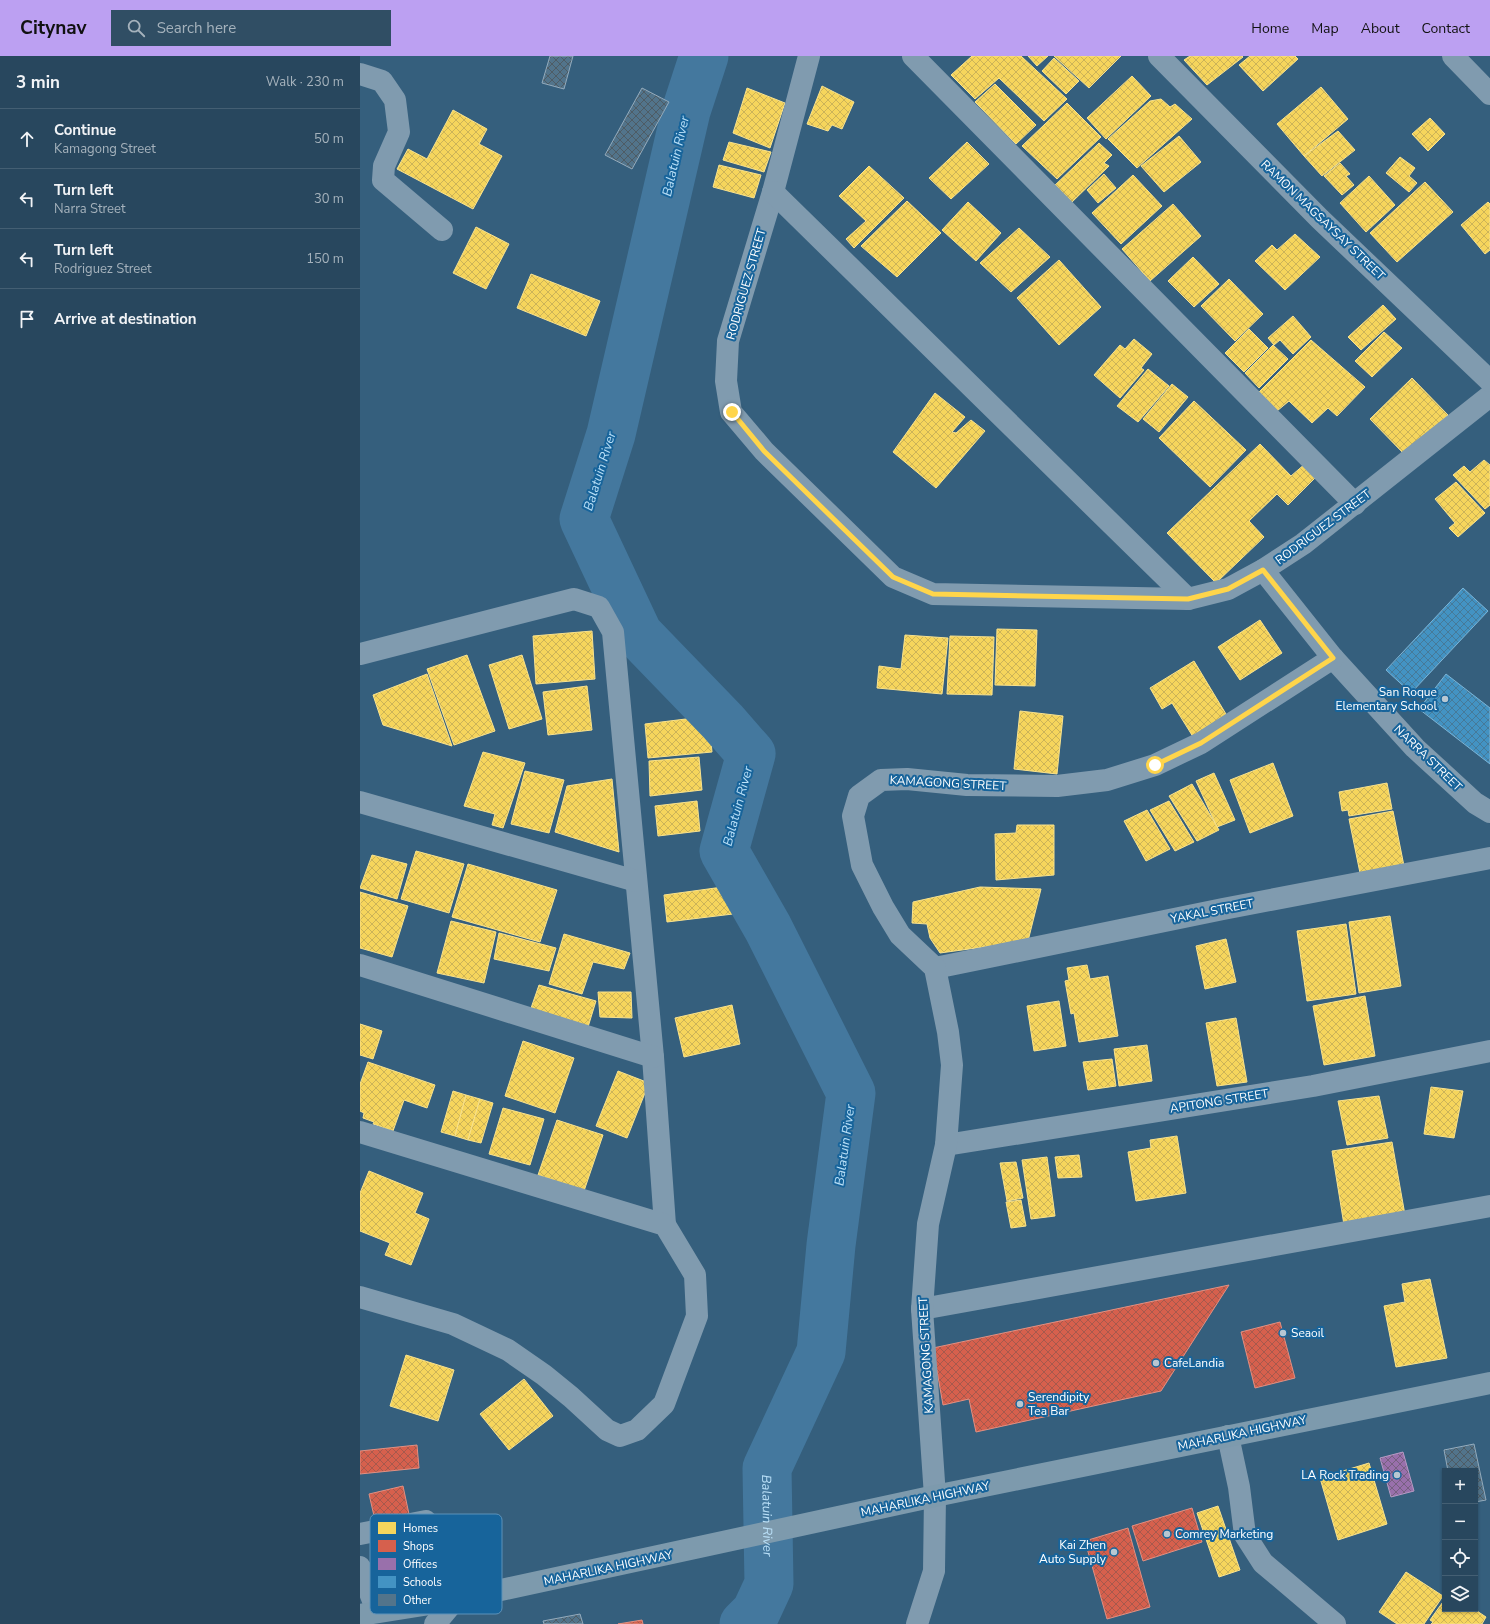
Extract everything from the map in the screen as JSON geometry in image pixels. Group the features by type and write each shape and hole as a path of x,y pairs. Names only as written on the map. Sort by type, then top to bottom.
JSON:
{"main road":[{"name":"MAHARLIKA HIGHWAY","path":"502,1590 935,1496 1490,1383"}],"street":[{"name":"RODRIGUEZ STREET","path":"809,56 773,192 728,341 726,381 732,412 764,451 893,577 933,594 1188,599 1228,589 1263,570 1303,544 1490,396"},
{"path":"913,56 1355,504"},
{"path":"1453,56 1490,94"},
{"name":"RAMON MAGSAYSAY STREET","path":"1171,60 1320,219 1490,381"},
{"path":"360,74 382,81 395,100 399,132 384,166 383,180 442,230"},
{"path":"773,192 1188,599"},
{"name":"NARRA STREET","path":"1263,570 1333,658 1415,748 1476,803 1490,812"},
{"path":"360,654 574,599 599,607 613,632 653,1057 665,1225 695,1275 697,1316 664,1404 637,1430 620,1436 607,1430 544,1374 508,1350 453,1324 360,1297"},
{"name":"KAMAGONG STREET","path":"917,1624 934,1571 935,1496 922,1308 928,1224 946,1145 952,1065 948,1032 935,968 900,935 883,907 862,865 853,816 859,796 881,780 907,779 967,785 1057,786 1107,780 1155,765 1201,743 1333,658"},
{"path":"360,802 636,881"},
{"name":"YAKAL STREET","path":"935,968 1223,909 1490,858"},
{"path":"360,965 653,1057"},
{"name":"APITONG STREET","path":"946,1145 1313,1086 1490,1051"},
{"path":"360,1132 665,1225"},
{"path":"922,1308 1490,1206"},
{"path":"1228,1436 1239,1487 1245,1536 1263,1563 1335,1624"},
{"path":"360,1534 370,1532"},
{"path":"360,1567 369,1613"},
{"path":"435,1624 443,1614"}],"building: Homes":[{"path":"972,56 1021,56 1067,99 1044,121 999,78 975,99 951,75"},
{"path":"1028,56 1048,56 1037,66"},
{"path":"1054,56 1121,56 1089,88"},
{"path":"1190,56 1243,57 1207,85 1184,60"},
{"path":"1250,56 1295,56 1298,59 1263,91 1239,65"},
{"path":"1054,58 1079,81 1066,94 1042,71"},
{"path":"1132,76 1151,96 1106,139 1087,118"},
{"path":"995,84 1036,125 1016,144 975,102"},
{"path":"822,86 854,102 842,129 832,125 828,131 807,124"},
{"path":"1321,87 1348,119 1304,156 1277,124"},
{"path":"747,88 785,103 770,148 733,133"},
{"path":"1161,99 1170,107 1175,104 1192,119 1137,168 1108,139 1150,101"},
{"path":"1067,103 1101,137 1057,179 1022,146"},
{"path":"453,110 487,129 479,144 502,156 473,209 397,169 408,149 427,159"},
{"path":"1430,118 1445,134 1428,151 1412,134"},
{"path":"1338,131 1355,150 1322,176 1304,156"},
{"path":"1179,136 1201,162 1164,192 1141,166"},
{"path":"729,142 771,152 764,172 723,160"},
{"path":"967,142 989,164 951,199 929,178"},
{"path":"1099,143 1112,155 1104,163 1109,166 1070,204 1053,187"},
{"path":"1400,157 1415,168 1409,176 1417,183 1409,192 1386,173"},
{"path":"1340,163 1350,174 1346,176 1354,185 1342,195 1324,176"},
{"path":"719,165 761,175 754,198 713,187"},
{"path":"869,166 904,198 854,248 846,239 866,221 839,196"},
{"path":"1104,174 1116,188 1098,203 1087,190"},
{"path":"1133,175 1162,206 1121,244 1092,213"},
{"path":"1369,176 1395,205 1366,232 1340,203"},
{"path":"1425,182 1453,212 1397,262 1370,233"},
{"path":"907,201 941,233 897,277 861,246"},
{"path":"968,202 1001,233 976,261 942,230"},
{"path":"1488,202 1490,204 1490,250 1485,254 1461,225"},
{"path":"1173,204 1201,236 1150,281 1122,249"},
{"path":"476,227 509,244 486,289 453,273"},
{"path":"1019,228 1050,257 1011,292 980,263"},
{"path":"1295,234 1320,257 1285,290 1255,261 1272,245 1277,250"},
{"path":"1193,257 1219,284 1194,307 1168,281"},
{"path":"1059,260 1101,307 1059,345 1017,298"},
{"path":"531,274 600,301 586,336 517,308"},
{"path":"1229,279 1263,314 1235,341 1201,306"},
{"path":"1383,305 1396,319 1361,350 1348,337"},
{"path":"1293,316 1311,337 1293,354 1280,340 1274,345 1268,338"},
{"path":"1249,329 1268,348 1244,372 1225,353"},
{"path":"1384,332 1402,348 1372,377 1355,361"},
{"path":"1134,339 1152,354 1141,368 1144,370 1120,398 1094,375 1120,345 1125,349"},
{"path":"1311,340 1365,387 1337,416 1328,408 1312,423 1289,401 1277,411 1259,392"},
{"path":"1273,345 1288,359 1259,388 1245,373"},
{"path":"1148,369 1169,386 1138,422 1117,406"},
{"path":"1412,378 1448,415 1406,456 1370,419"},
{"path":"1172,384 1188,397 1159,432 1143,419"},
{"path":"935,393 965,417 952,432 956,433 971,420 985,431 936,488 893,452"},
{"path":"1194,401 1246,450 1210,487 1159,438"},
{"path":"1260,444 1291,476 1306,463 1318,475 1288,505 1277,494 1249,521 1264,537 1216,583 1167,533"},
{"path":"1484,460 1490,465 1490,505 1485,509 1453,475 1464,466 1470,472"},
{"path":"1456,482 1485,513 1458,537 1449,528 1455,523 1435,499"},
{"path":"1260,620 1282,653 1240,680 1218,647"},
{"path":"997,629 1037,630 1035,686 995,685"},
{"path":"592,631 595,679 536,684 533,636"},
{"path":"905,635 948,638 942,694 877,688 879,666 901,669"},
{"path":"950,636 994,637 992,695 947,694"},
{"path":"467,655 495,731 454,745 427,669"},
{"path":"522,655 542,719 509,729 489,665"},
{"path":"1194,661 1229,719 1195,740 1172,703 1162,709 1150,688"},
{"path":"427,674 452,746 383,725 373,695"},
{"path":"587,686 592,730 548,735 543,692"},
{"path":"1020,711 1063,716 1057,774 1014,769"},
{"path":"702,717 704,731 710,730 712,752 648,758 645,724"},
{"path":"483,752 525,763 503,828 492,825 495,814 464,806"},
{"path":"699,757 702,790 650,796 649,761"},
{"path":"1273,763 1293,816 1250,833 1230,780"},
{"path":"525,771 564,780 549,833 511,824"},
{"path":"1214,773 1235,820 1217,827 1196,781"},
{"path":"612,779 619,852 555,832 567,786"},
{"path":"1387,783 1392,809 1349,816 1348,810 1342,811 1339,792"},
{"path":"1192,784 1219,830 1197,841 1169,796"},
{"path":"697,801 700,831 658,836 655,806"},
{"path":"1169,801 1194,842 1175,851 1150,810"},
{"path":"1147,810 1170,849 1146,861 1124,821"},
{"path":"1393,811 1404,866 1360,873 1349,819"},
{"path":"1017,825 1054,825 1054,875 996,880 995,834 1016,833"},
{"path":"416,851 464,864 449,913 401,899"},
{"path":"372,855 407,864 397,899 360,888"},
{"path":"468,864 557,890 540,942 452,917"},
{"path":"730,886 733,914 667,922 664,895"},
{"path":"980,887 1041,889 1028,941 940,953 930,938 927,924 912,923 913,902"},
{"path":"360,892 408,906 392,957 360,948"},
{"path":"1390,916 1401,986 1359,993 1349,922"},
{"path":"451,921 496,932 484,983 437,973"},
{"path":"1346,924 1356,994 1307,1001 1297,931"},
{"path":"499,933 556,948 549,971 494,959"},
{"path":"564,934 630,953 624,969 593,962 582,994 549,984"},
{"path":"1226,939 1236,982 1205,989 1196,946"},
{"path":"1087,965 1090,979 1108,976 1118,1036 1079,1042 1074,1013 1071,1014 1065,981 1069,980 1067,968"},
{"path":"539,985 596,1001 588,1027 530,1011"},
{"path":"598,992 631,992 632,1018 600,1017"},
{"path":"1365,996 1375,1056 1324,1065 1313,1006"},
{"path":"1059,1001 1066,1046 1034,1051 1027,1006"},
{"path":"732,1005 740,1044 684,1057 675,1018"},
{"path":"1236,1018 1247,1082 1217,1086 1206,1023"},
{"path":"360,1024 382,1031 373,1059 360,1055"},
{"path":"523,1041 574,1058 555,1113 505,1096"},
{"path":"1147,1045 1152,1081 1119,1086 1114,1049"},
{"path":"1112,1059 1116,1086 1088,1090 1083,1062"},
{"path":"368,1062 435,1085 427,1108 404,1100 393,1131 373,1124 374,1122 363,1118 364,1113 360,1111 360,1084"},
{"path":"618,1071 649,1083 627,1138 596,1126"},
{"path":"1431,1087 1463,1091 1454,1138 1424,1134"},
{"path":"453,1091 466,1095 455,1136 441,1132"},
{"path":"466,1095 480,1099 468,1140 455,1136"},
{"path":"1379,1096 1388,1138 1347,1145 1338,1101"},
{"path":"480,1099 493,1103 481,1143 468,1140"},
{"path":"503,1108 544,1119 530,1165 489,1154"},
{"path":"557,1120 603,1135 584,1191 538,1175"},
{"path":"1177,1136 1186,1193 1136,1201 1128,1152 1151,1148 1150,1140"},
{"path":"1392,1142 1405,1215 1344,1225 1332,1151"},
{"path":"1079,1155 1082,1177 1058,1178 1055,1157"},
{"path":"1047,1157 1055,1216 1031,1219 1022,1160"},
{"path":"1016,1162 1023,1198 1007,1201 1000,1163"},
{"path":"369,1171 423,1193 415,1213 429,1219 411,1265 385,1255 390,1243 360,1231 360,1193"},
{"path":"1021,1200 1026,1226 1011,1228 1006,1202"},
{"path":"1430,1279 1447,1358 1396,1367 1384,1306 1405,1302 1402,1284"},
{"path":"406,1355 454,1370 438,1421 390,1406"},
{"path":"524,1379 553,1416 509,1450 480,1414"},
{"path":"1369,1463 1387,1524 1338,1540 1320,1478"},
{"path":"1218,1506 1240,1570 1219,1577 1197,1513"},
{"path":"1406,1572 1442,1595 1424,1624 1397,1624 1379,1612"},
{"path":"1442,1603 1442,1612 1478,1612 1486,1617 1482,1624 1431,1624 1433,1622 1430,1620"}],"building: Shops":[{"path":"1229,1285 1161,1391 976,1432 969,1399 943,1405 933,1348"},
{"path":"1280,1322 1295,1378 1255,1388 1241,1332"},
{"path":"417,1445 419,1468 360,1474 360,1451"},
{"path":"403,1486 409,1514 374,1514 369,1494"},
{"name":"Comrey Marketing","path":"1192,1508 1202,1542 1143,1561 1132,1526"},
{"path":"1128,1528 1150,1607 1107,1619 1085,1541"},
{"path":"642,1620 643,1624 618,1624"}],"building: Offices":[{"name":"LA Rock Trading","path":"1403,1452 1414,1491 1391,1497 1380,1458"}],"building: Schools":[{"path":"1463,588 1488,611 1411,693 1386,670"},
{"path":"1446,674 1490,708 1490,764 1419,709"}],"building: Other":[{"path":"550,56 573,56 564,89 542,83"},
{"path":"642,88 669,102 632,169 605,155"},
{"path":"1474,1444 1486,1500 1478,1501 1478,1468 1447,1468 1444,1450"},
{"path":"580,1614 583,1624 544,1624 543,1621"}],"waterway":[{"name":"Balatuin River","path":"704,56 686,111 611,434 584,519 638,634 723,722 751,754 724,851 768,928 851,1093 831,1245 821,1352 767,1468 769,1584 756,1612 744,1624"}],"place":[{"name":"San Roque Elementary School","path":"1445,699"},
{"name":"Seaoil","path":"1283,1333"},
{"name":"CafeLandia","path":"1156,1363"},
{"name":"Serendipity Tea Bar","path":"1020,1404"},
{"name":"LA Rock Trading","path":"1397,1475"},
{"name":"Comrey Marketing","path":"1167,1534"},
{"name":"Kai Zhen Auto Supply","path":"1114,1552"}],"route":[{"path":"732,412 764,451 893,577 933,594 1188,599 1228,589 1263,570 1333,658 1201,743 1155,765"}]}
